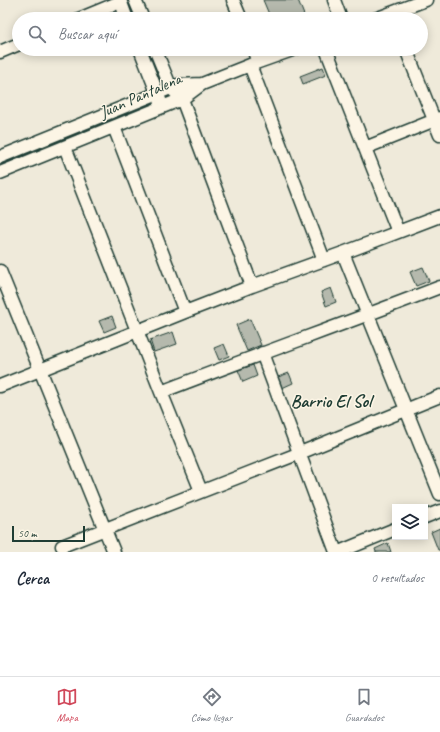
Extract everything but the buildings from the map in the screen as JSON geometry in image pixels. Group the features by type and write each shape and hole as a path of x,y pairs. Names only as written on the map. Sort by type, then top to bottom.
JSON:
{"street":[{"path":"135,0 140,12"},
{"path":"234,0 238,12"},
{"path":"334,0 338,12"},
{"path":"401,12 426,0"},
{"path":"95,12 120,1 124,12"},
{"path":"0,52 12,47"},
{"path":"143,56 163,106"},
{"path":"158,56 171,88 182,99 252,286"},
{"path":"253,56 254,64 324,260"},
{"name":"Juan Pantalena","path":"0,173 182,99 202,84 276,56"},
{"path":"329,56 398,232"},
{"path":"409,56 437,119 440,135"},
{"path":"0,157 178,85 202,84"},
{"path":"365,148 437,119"},
{"path":"114,127 185,312"},
{"path":"65,147 201,491"},
{"path":"0,386 252,286 440,216"},
{"path":"343,253 440,494"},
{"path":"0,271 114,552"},
{"path":"161,392 440,287"},
{"path":"262,353 337,552 392,530"},
{"path":"62,546 300,453 440,396"},
{"path":"428,516 440,511"}],"district":[{"name":"Barrio El Sol","path":"331,401"}]}
